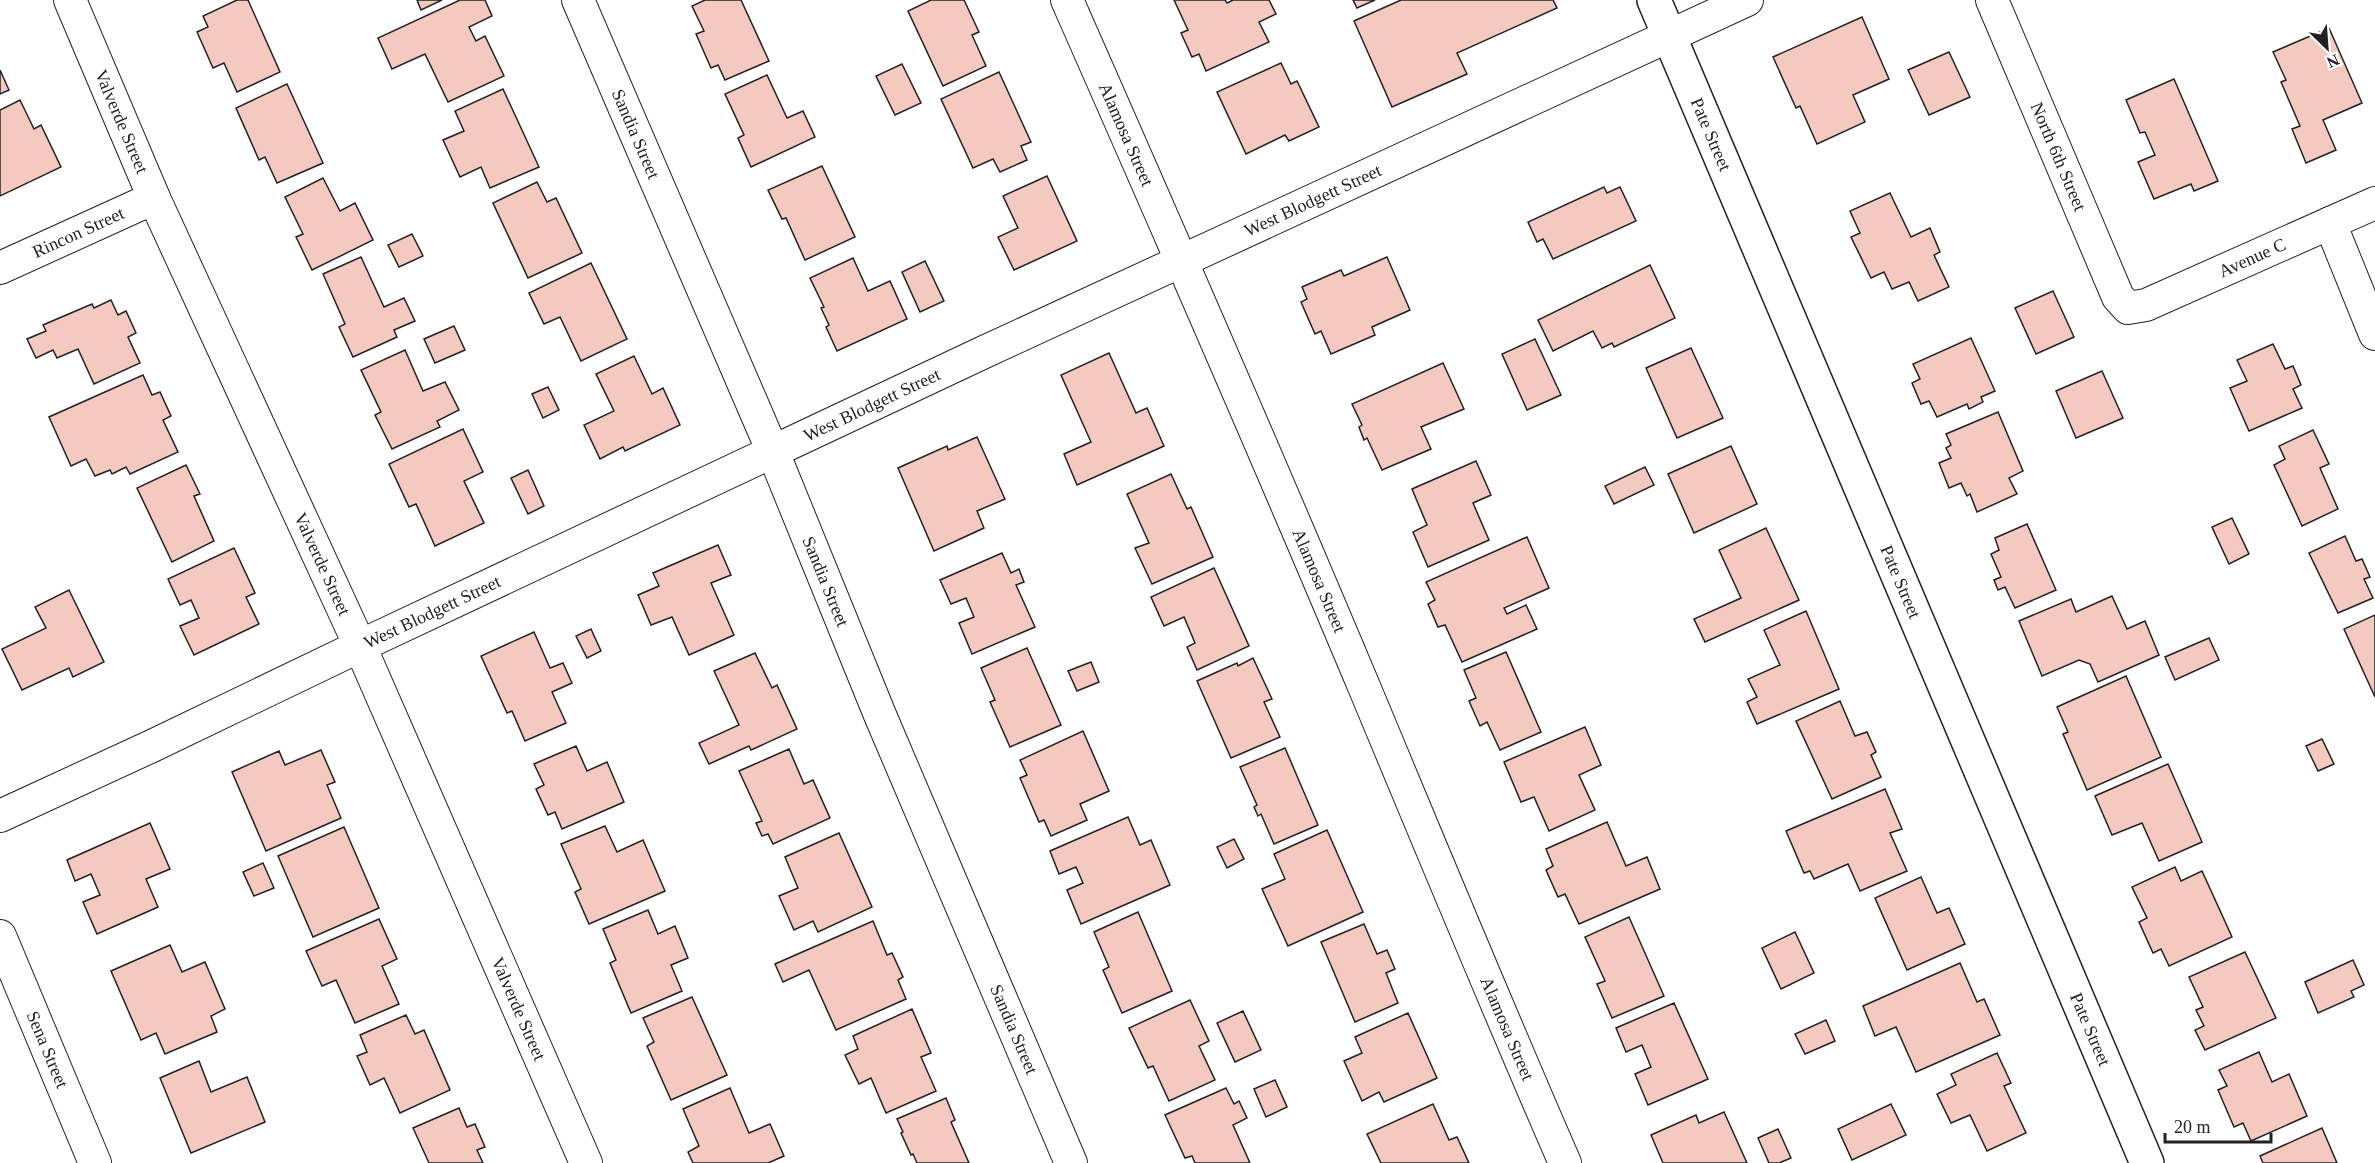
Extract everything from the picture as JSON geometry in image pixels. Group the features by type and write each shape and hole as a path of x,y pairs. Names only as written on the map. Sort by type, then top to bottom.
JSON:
{"street":[{"name":"Valverde Street","path":"70,0 154,198 360,646 586,1163"},
{"name":"Sandia Street","path":"578,0 773,452 880,715 1071,1163"},
{"name":"Alamosa Street","path":"1067,0 1182,261 1364,687 1478,964 1565,1163"},
{"name":"Pate Street","path":"1654,0 2147,1163"},
{"name":"West Blodgett Street","path":"0,816 152,747 360,646 1380,168 1746,0"},
{"name":"North 6th Street","path":"1992,0 2118,297 2128,308"},
{"name":"Rincon Street","path":"0,268 154,198"},
{"name":"Avenue C","path":"2128,308 2146,304 2375,203"},
{"path":"2330,223 2375,334"},
{"name":"Sena Street","path":"0,936 95,1163"}],"building":[{"path":"237,0 248,0 280,72 237,92 224,63 213,68 197,32 208,27 203,16"},
{"path":"417,0 442,0 421,10"},
{"path":"460,0 485,0 492,16 469,27 476,41 485,36 504,76 448,102 425,54 392,69 378,38"},
{"path":"705,0 741,0 769,61 725,80 718,65 711,68 696,34 704,31 692,6"},
{"path":"931,0 964,0 979,32 972,35 986,66 943,86 908,11"},
{"path":"1174,0 1225,0 1227,3 1233,0 1269,0 1276,14 1259,22 1269,42 1206,71 1199,54 1192,57 1181,33 1188,30"},
{"path":"1353,0 1375,0 1357,8"},
{"path":"1401,0 1553,0 1557,8 1457,53 1467,74 1392,107 1354,21"},
{"path":"1862,17 1889,79 1853,95 1865,122 1817,144 1800,106 1796,108 1773,57"},
{"path":"2329,28 2362,103 2323,120 2336,150 2306,163 2292,129 2300,126 2281,82 2286,80 2273,52"},
{"path":"1949,52 1970,97 1929,115 1908,70"},
{"path":"1281,63 1291,84 1297,81 1319,127 1289,141 1285,135 1246,154 1217,92"},
{"path":"902,64 921,103 895,115 876,76"},
{"path":"0,70 9,90 0,94"},
{"path":"999,72 1031,142 1021,146 1027,160 1000,172 993,159 973,168 941,99"},
{"path":"767,75 787,118 803,111 815,137 751,167 738,138 744,135 725,94"},
{"path":"2174,79 2218,181 2194,191 2191,184 2154,199 2138,162 2155,155 2145,132 2140,133 2126,100"},
{"path":"287,84 323,163 277,183 265,157 259,160 236,108"},
{"path":"503,89 539,167 490,188 481,167 460,177 443,140 464,131 455,111"},
{"path":"20,100 34,129 41,125 61,167 0,196 0,110"},
{"path":"822,166 855,237 805,260 786,218 782,219 768,190"},
{"path":"1047,176 1077,241 1014,270 998,237 1018,228 1003,196"},
{"path":"323,178 340,211 355,203 373,240 312,270 296,237 303,234 285,197"},
{"path":"537,182 547,202 556,198 582,253 528,278 493,203"},
{"path":"1604,187 1607,193 1620,187 1636,221 1553,259 1543,239 1537,242 1528,222"},
{"path":"1890,193 1911,237 1930,228 1940,252 1934,255 1949,287 1918,301 1909,282 1892,289 1884,272 1871,278 1851,237 1860,233 1850,211"},
{"path":"412,234 423,256 399,267 388,245"},
{"path":"361,257 384,307 404,298 415,321 394,330 397,337 353,357 339,327 345,324 323,274"},
{"path":"1387,257 1410,310 1372,327 1375,335 1331,354 1321,331 1315,334 1301,302 1307,299 1302,287 1341,270 1344,276"},
{"path":"853,258 868,291 890,281 907,319 837,351 826,327 829,325 821,308 824,307 810,278"},
{"path":"925,261 944,301 920,312 902,272"},
{"path":"591,263 627,339 581,361 560,317 544,324 529,293"},
{"path":"1650,265 1675,318 1614,347 1612,343 1602,348 1593,331 1553,351 1538,320"},
{"path":"2053,291 2074,337 2036,354 2015,308"},
{"path":"111,300 118,315 126,311 136,333 128,337 140,363 94,384 78,349 57,358 53,350 36,358 27,339 46,331 43,325 92,304 94,308"},
{"path":"454,326 465,350 435,363 424,339"},
{"path":"1971,338 1995,391 1981,397 1983,402 1969,409 1967,404 1937,417 1929,401 1921,404 1912,383 1920,379 1913,364"},
{"path":"1535,339 1561,395 1527,410 1502,354"},
{"path":"2273,344 2285,369 2293,366 2301,385 2293,389 2302,408 2249,431 2230,388 2247,381 2237,360"},
{"path":"1691,348 1723,418 1677,438 1646,368"},
{"path":"405,350 423,391 445,382 459,410 437,421 440,427 392,449 375,415 381,412 361,370"},
{"path":"1109,353 1136,413 1147,408 1164,446 1077,485 1064,454 1091,442 1061,375"},
{"path":"634,356 652,394 663,388 680,425 625,451 623,447 600,459 584,425 614,411 596,374"},
{"path":"1443,363 1464,409 1421,427 1431,449 1382,470 1367,438 1364,440 1359,427 1362,425 1352,404"},
{"path":"2102,371 2123,418 2076,438 2056,391"},
{"path":"143,375 152,395 160,392 171,416 163,420 178,452 130,474 126,467 112,474 110,470 95,476 86,459 71,466 49,417"},
{"path":"548,387 559,410 543,418 532,394"},
{"path":"1998,412 2023,471 2009,478 2017,494 1977,512 1970,494 1967,496 1961,483 1949,488 1939,463 1951,458 1946,448 1951,445 1946,434"},
{"path":"463,429 483,472 464,481 484,523 435,546 416,504 409,507 389,464"},
{"path":"2313,430 2329,464 2320,468 2338,509 2302,526 2274,465 2285,459 2279,446"},
{"path":"977,437 1005,499 977,511 984,528 934,551 898,468 947,446 948,450"},
{"path":"1731,446 1757,504 1694,533 1668,474"},
{"path":"1476,461 1491,495 1473,503 1489,540 1428,567 1413,532 1427,525 1412,489"},
{"path":"186,465 200,494 194,496 214,541 172,562 137,488"},
{"path":"1645,467 1654,485 1614,504 1605,486"},
{"path":"528,470 544,506 528,514 511,478"},
{"path":"1171,474 1187,509 1191,507 1213,557 1152,584 1135,548 1149,543 1127,494"},
{"path":"2232,518 2249,554 2229,564 2212,527"},
{"path":"2027,524 2056,590 2015,608 2005,587 1998,590 1994,580 2001,577 1991,554 1999,550 1995,538"},
{"path":"1766,528 1799,600 1705,642 1694,619 1741,598 1719,550"},
{"path":"2345,536 2356,561 2362,559 2370,577 2364,579 2373,598 2338,613 2309,553"},
{"path":"1527,537 1549,588 1504,608 1507,614 1526,605 1537,629 1462,662 1445,625 1438,627 1428,604 1435,600 1426,582"},
{"path":"718,545 731,575 711,583 734,635 689,655 672,617 651,625 638,595 659,586 653,573"},
{"path":"234,548 255,593 246,597 259,624 194,655 180,626 199,618 191,600 180,605 168,579"},
{"path":"1002,553 1011,573 1019,569 1024,582 1016,585 1035,627 972,654 959,623 974,617 966,598 951,604 940,580"},
{"path":"1214,568 1249,646 1197,670 1187,647 1195,643 1184,617 1164,626 1151,597"},
{"path":"69,590 104,662 73,677 69,668 22,690 2,649 46,628 35,607"},
{"path":"2112,596 2127,629 2145,621 2159,655 2098,682 2090,664 2079,660 2042,676 2019,621 2071,599 2076,612"},
{"path":"1806,611 1839,689 1757,724 1747,702 1757,697 1748,679 1780,665 1764,630"},
{"path":"2375,615 2375,697 2344,629"},
{"path":"591,629 601,651 587,658 576,636"},
{"path":"534,632 550,668 563,663 572,683 552,692 566,723 525,741 512,711 507,713 481,656"},
{"path":"2209,638 2219,660 2175,680 2165,657"},
{"path":"1027,648 1061,725 1010,747 990,702 995,700 981,668"},
{"path":"1506,652 1541,732 1500,750 1487,722 1480,726 1469,701 1476,698 1464,670"},
{"path":"755,653 772,688 777,685 797,729 751,750 749,746 709,764 699,743 739,725 714,671"},
{"path":"1253,658 1272,699 1264,702 1280,737 1231,758 1197,681"},
{"path":"1091,662 1099,682 1077,691 1068,671"},
{"path":"2126,676 2161,757 2087,790 2063,734 2068,732 2057,707"},
{"path":"1840,701 1855,736 1867,732 1876,752 1871,755 1881,777 1832,799 1796,721"},
{"path":"1585,727 1601,765 1579,775 1595,810 1549,831 1534,797 1521,802 1504,762"},
{"path":"1083,731 1109,791 1080,804 1087,820 1051,836 1044,820 1039,822 1020,778 1027,775 1020,760"},
{"path":"2322,739 2334,764 2318,771 2306,746"},
{"path":"576,746 587,771 607,762 624,802 562,829 555,812 548,815 536,789 544,785 534,764"},
{"path":"1285,748 1318,825 1274,844 1261,814 1258,816 1254,807 1257,805 1240,767"},
{"path":"789,749 804,784 813,780 830,818 773,844 768,834 762,836 756,823 762,821 739,771"},
{"path":"321,750 335,782 327,785 341,818 266,851 232,772 279,751 285,765"},
{"path":"2168,764 2202,842 2159,861 2142,823 2112,835 2095,796"},
{"path":"1885,789 1902,829 1890,833 1907,871 1860,891 1848,864 1814,879 1810,871 1804,873 1786,831"},
{"path":"1128,817 1140,845 1151,840 1170,885 1081,924 1067,890 1083,883 1076,867 1059,874 1050,851"},
{"path":"1607,822 1626,866 1647,857 1660,889 1579,924 1565,894 1558,897 1546,870 1553,866 1546,849"},
{"path":"150,823 170,869 146,879 158,907 97,934 83,902 100,895 91,874 75,881 67,860"},
{"path":"605,826 617,852 643,840 665,891 589,924 575,892 581,889 561,844"},
{"path":"344,827 379,908 313,937 278,856"},
{"path":"1327,830 1363,912 1288,946 1262,889 1285,879 1274,854"},
{"path":"839,833 872,907 818,932 813,921 794,930 779,896 798,888 785,857"},
{"path":"1234,839 1244,859 1227,868 1217,847"},
{"path":"263,863 274,888 254,896 243,872"},
{"path":"2175,867 2181,881 2202,871 2232,937 2169,966 2161,949 2153,953 2139,922 2147,918 2132,887"},
{"path":"1921,877 1937,913 1949,908 1965,944 1907,970 1875,898"},
{"path":"648,910 658,934 675,926 688,958 671,965 682,991 631,1013 610,963 616,960 603,929"},
{"path":"1138,912 1172,991 1122,1013 1103,970 1109,967 1094,932"},
{"path":"1629,917 1664,996 1612,1018 1597,984 1605,981 1585,937"},
{"path":"379,919 397,959 382,966 399,1004 355,1023 336,980 322,986 306,951"},
{"path":"873,921 887,955 892,953 903,977 898,980 906,999 836,1030 809,970 783,982 775,964"},
{"path":"1364,924 1377,954 1387,950 1395,969 1386,973 1398,1003 1355,1022 1321,942"},
{"path":"1795,932 1814,973 1781,989 1762,948"},
{"path":"170,945 182,972 205,962 225,1009 211,1016 217,1032 165,1054 156,1033 141,1040 111,971"},
{"path":"2245,952 2276,1018 2205,1050 2195,1030 2204,1026 2196,1010 2203,1007 2189,977"},
{"path":"2353,960 2364,985 2351,991 2354,997 2318,1013 2305,982"},
{"path":"1960,963 1977,1002 1984,999 2000,1035 1916,1072 1896,1027 1875,1036 1863,1006"},
{"path":"692,997 727,1075 671,1100 647,1046 654,1042 643,1018"},
{"path":"1190,1000 1209,1041 1199,1046 1215,1080 1169,1101 1153,1066 1148,1068 1129,1028"},
{"path":"1674,1003 1708,1079 1648,1105 1635,1074 1651,1067 1642,1045 1626,1052 1616,1028"},
{"path":"912,1009 931,1053 921,1057 936,1091 886,1113 871,1078 859,1084 845,1055 858,1049 853,1036"},
{"path":"1243,1011 1261,1050 1235,1062 1217,1023"},
{"path":"1408,1013 1437,1078 1384,1102 1379,1092 1362,1101 1344,1061 1362,1053 1355,1037"},
{"path":"406,1015 415,1034 424,1030 450,1090 400,1113 384,1078 370,1085 357,1056 367,1052 360,1035"},
{"path":"1826,1020 1835,1041 1805,1054 1795,1034"},
{"path":"2259,1052 2272,1082 2289,1074 2307,1116 2251,1141 2243,1123 2234,1127 2218,1090 2227,1086 2219,1070"},
{"path":"1997,1053 2011,1083 2004,1086 2026,1133 1987,1151 1970,1115 1951,1123 1937,1094 1956,1085 1951,1074"},
{"path":"199,1061 211,1092 247,1077 265,1122 191,1153 160,1078"},
{"path":"1275,1080 1287,1107 1266,1117 1254,1089"},
{"path":"730,1088 749,1133 770,1124 784,1156 768,1163 693,1163 688,1152 699,1146 683,1109"},
{"path":"1226,1088 1234,1104 1239,1101 1247,1118 1233,1125 1250,1163 1195,1163 1192,1156 1185,1158 1165,1115"},
{"path":"946,1098 955,1120 951,1122 969,1163 917,1163 901,1133 903,1132 897,1119"},
{"path":"1433,1104 1449,1140 1457,1137 1469,1163 1381,1163 1367,1134"},
{"path":"1891,1104 1906,1135 1852,1160 1838,1129"},
{"path":"459,1108 467,1127 475,1124 485,1147 477,1150 483,1163 429,1163 413,1128"},
{"path":"1724,1112 1747,1163 1663,1163 1651,1135 1696,1115 1699,1123"},
{"path":"2322,1128 2337,1163 2263,1163 2260,1156"},
{"path":"1778,1129 1791,1158 1779,1163 1769,1163 1758,1138"}]}
